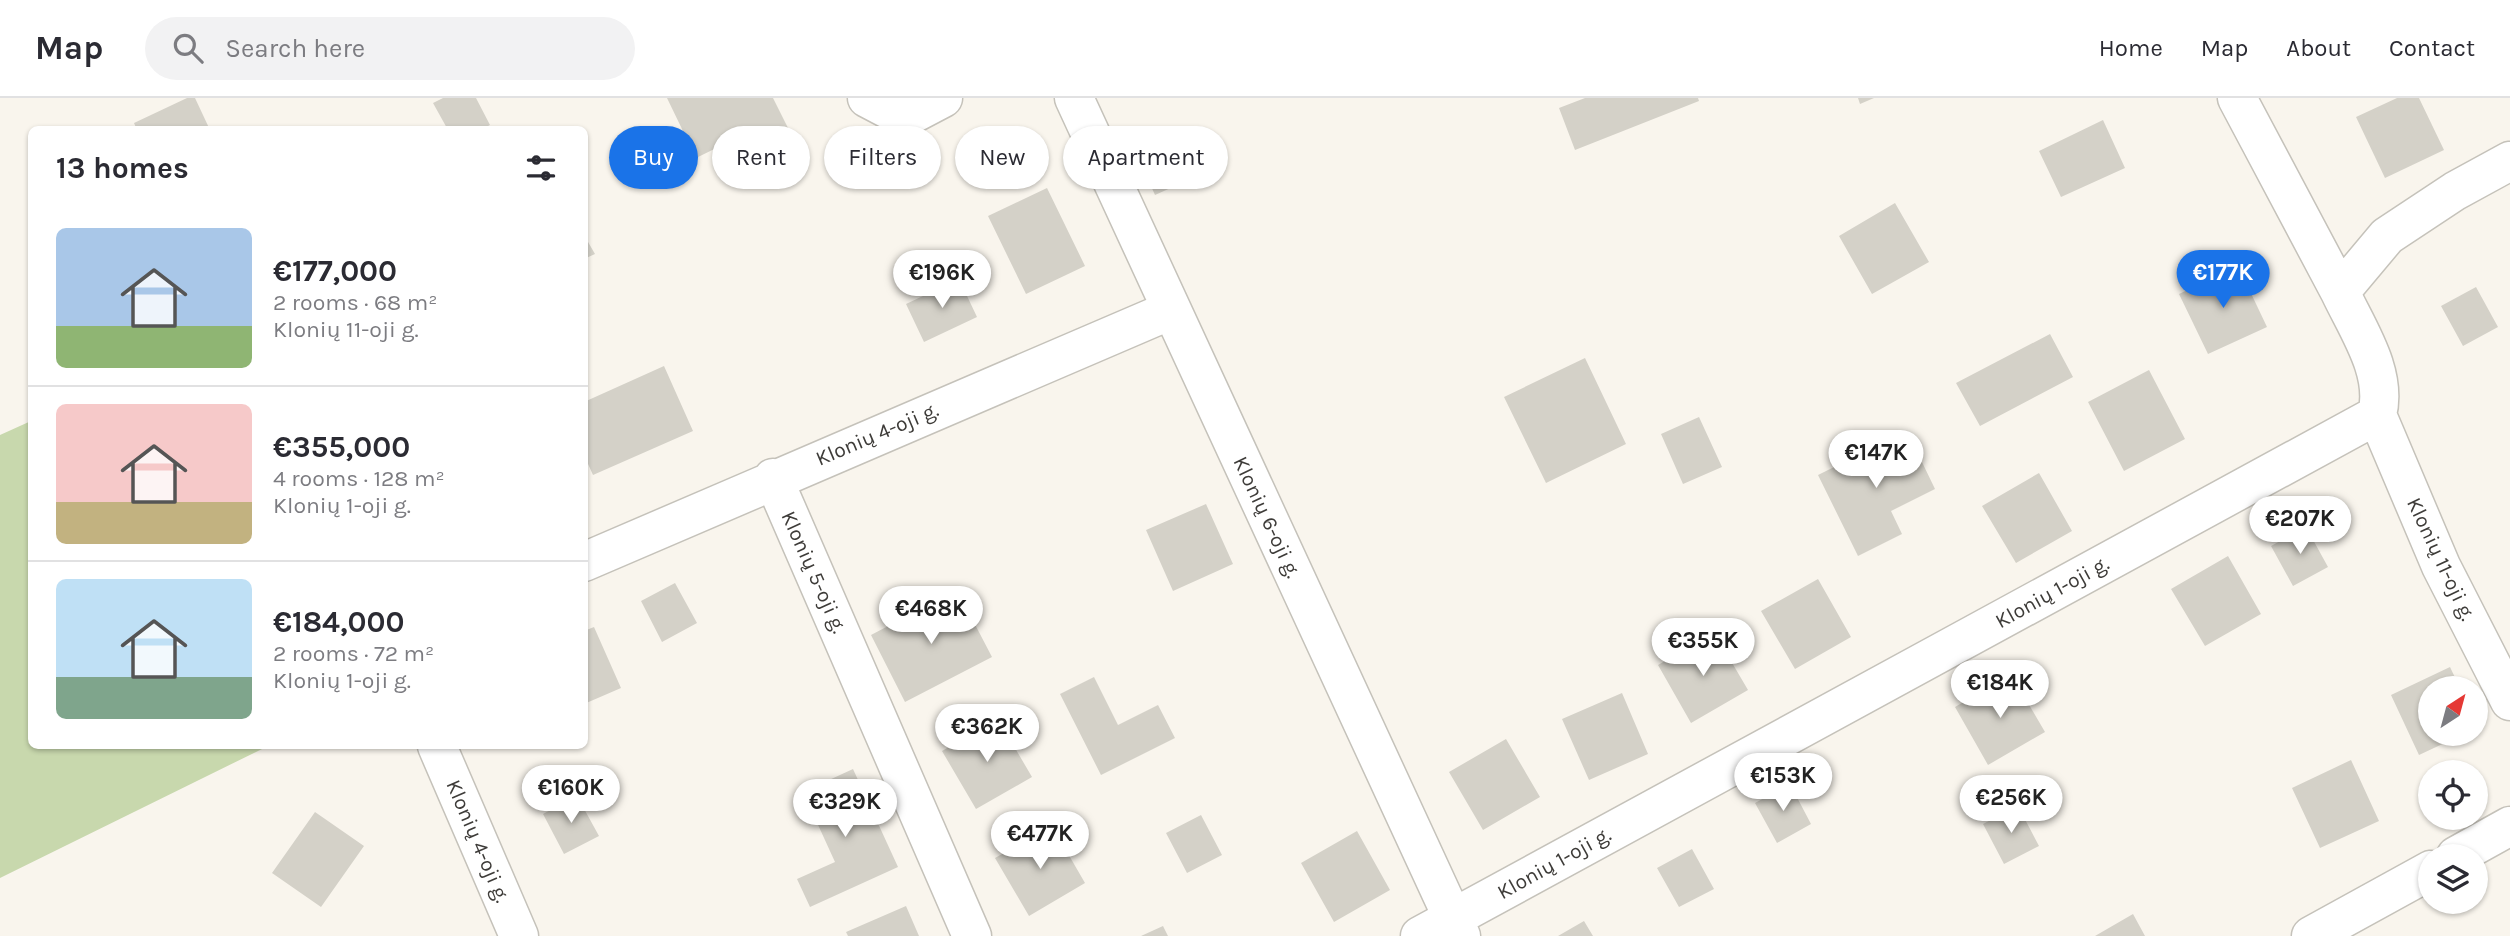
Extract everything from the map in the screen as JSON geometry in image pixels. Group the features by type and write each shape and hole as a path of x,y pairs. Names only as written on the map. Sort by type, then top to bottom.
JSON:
{"street":[{"path":"867,98 905,118 943,98"},
{"name":"Klonių 6-oji g.","path":"1074,98 1171,310 1444,930"},
{"path":"2237,98 2340,292 2376,369 2382,397 2377,415"},
{"path":"2340,292 2364,260 2387,236 2455,191 2510,161"},
{"name":"Klonių 4-oji g.","path":"588,560 773,478 1171,310"},
{"name":"Klonių 11-oji g.","path":"2377,415 2441,566 2510,701"},
{"name":"Klonių 1-oji g.","path":"1444,930 2377,415"},
{"name":"Klonių 5-oji g.","path":"773,478 972,936"},
{"name":"Klonių 4-oji g.","path":"438,749 519,936"},
{"path":"2478,844 2510,826"},
{"path":"2311,936 2418,877"}],"green space":[{"path":"28,422 28,749 262,749 0,878 0,435"}],"building":[{"path":"187,98 195,98 208,126 135,126 134,123"},
{"path":"443,98 476,98 490,125 446,126 433,103"},
{"path":"667,98 773,98 787,126 712,126 712,150 698,157 698,126 681,126"},
{"path":"1585,98 1698,98 1699,101 1575,150 1559,108"},
{"path":"1858,98 1874,98 1860,104"},
{"path":"2397,98 2419,98 2444,150 2385,178 2356,117"},
{"path":"2103,120 2125,168 2061,197 2039,151"},
{"path":"1047,189 1085,266 1026,294 988,216"},
{"path":"1152,189 1168,189 1155,195"},
{"path":"1895,203 1929,262 1872,294 1839,236"},
{"path":"588,242 595,254 588,257"},
{"path":"2238,266 2267,327 2208,354 2179,294"},
{"path":"959,279 977,317 924,342 906,304"},
{"path":"2476,287 2498,327 2463,346 2441,306"},
{"path":"2050,334 2073,377 1980,426 1956,383"},
{"path":"1585,358 1626,444 1546,483 1504,397"},
{"path":"664,366 693,431 593,475 588,464 588,400"},
{"path":"2149,370 2185,439 2124,471 2088,402"},
{"path":"1699,417 1722,467 1683,484 1661,434"},
{"path":"1907,431 1935,489 1891,511 1902,534 1858,556 1818,475"},
{"path":"2039,473 2072,531 2016,563 1982,506"},
{"path":"1206,504 1233,564 1173,591 1146,530"},
{"path":"2306,527 2328,567 2293,586 2271,546"},
{"path":"2228,556 2261,614 2205,646 2171,589"},
{"path":"1818,579 1851,637 1795,669 1761,611"},
{"path":"675,583 697,623 662,642 641,601"},
{"path":"957,590 992,657 905,702 871,635"},
{"path":"594,627 621,688 588,702 588,629"},
{"path":"1714,632 1748,690 1691,723 1658,665"},
{"path":"2450,667 2454,676 2431,676"},
{"path":"2011,674 2045,732 1988,765 1955,707"},
{"path":"1094,677 1118,725 1158,705 1175,738 1101,775 1060,694"},
{"path":"2418,682 2418,746 2438,746 2419,755 2391,695"},
{"path":"1622,693 1648,754 1589,780 1562,719"},
{"path":"998,719 1032,777 976,809 942,751"},
{"path":"1506,739 1540,797 1483,830 1449,772"},
{"path":"2351,760 2379,821 2320,848 2292,788"},
{"path":"853,769 898,867 810,907 797,879 835,862 803,792"},
{"path":"1790,784 1811,824 1777,843 1755,803"},
{"path":"577,796 599,836 564,854 543,814"},
{"path":"2018,806 2039,846 2004,864 1983,824"},
{"path":"315,812 364,846 321,907 272,873"},
{"path":"1201,815 1222,855 1187,873 1166,833"},
{"path":"1052,826 1085,883 1029,916 995,858"},
{"path":"1357,831 1390,890 1334,922 1301,863"},
{"path":"1692,849 1714,889 1679,907 1657,868"},
{"path":"906,906 919,936 848,936 846,932"},
{"path":"2133,914 2145,936 2095,936"},
{"path":"1584,921 1593,936 1558,936"},
{"path":"1163,926 1168,936 1141,936"}]}
